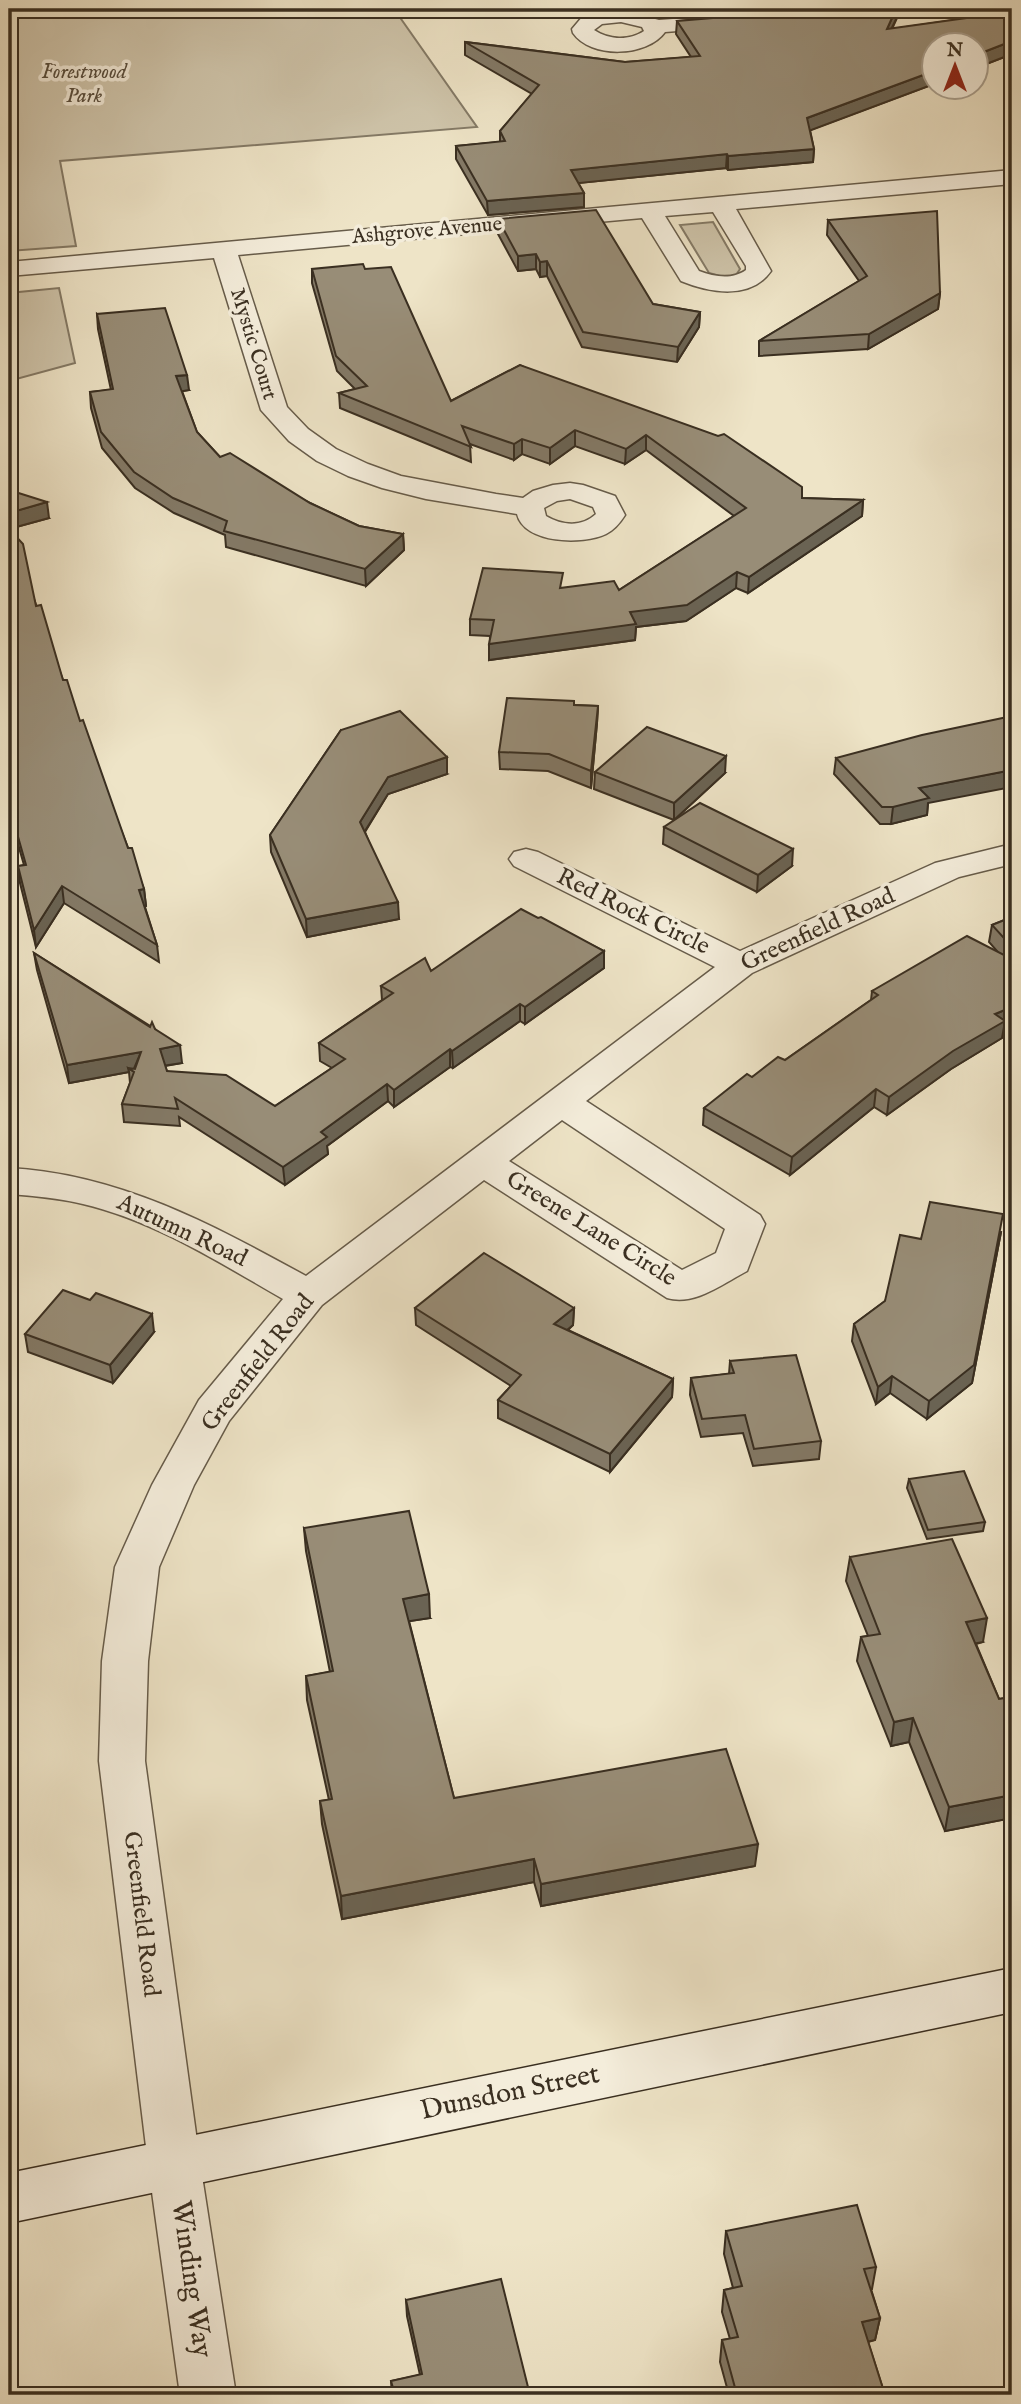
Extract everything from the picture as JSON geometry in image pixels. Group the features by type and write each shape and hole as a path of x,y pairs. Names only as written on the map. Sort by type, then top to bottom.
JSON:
{"street":[{"path":"654,27 749,19"},
{"name":"Ashgrove Avenue","path":"9,269 1012,177"},
{"path":"649,210 690,276 720,284 751,279 759,271 758,266 721,204"},
{"name":"Mystic Court","path":"224,249 274,410 289,429 338,461 373,475 414,487 530,507"},
{"name":"Greenfield Road","path":"174,2163 122,1760 125,1661 137,1566 173,1485 214,1411 308,1295 740,965 947,870 1012,854"},
{"name":"Red Rock Circle","path":"526,859 740,965"},
{"name":"Greene Lane Circle","path":"481,1161 681,1288 733,1261 746,1224 562,1103"},
{"name":"Autumn Road","path":"9,1181 83,1188 140,1207 190,1230 308,1295"},
{"name":"Dunsdon Street","path":"9,2198 1012,1990"},
{"name":"Winding Way","path":"174,2163 208,2395"}],"green space":[{"name":"Forestwood Park","path":"9,9 394,9 477,127 60,161 76,246 9,251"},
{"path":"713,222 740,269 736,275 724,277 709,273 680,225"},
{"path":"59,288 75,363 9,381 9,293"}],"building":[{"path":"823,9 896,9 887,29 981,16 993,9 1012,9 1012,41 990,50 990,32 920,32 920,76 807,118 814,149 727,154 571,170 584,193 487,201 456,146 505,141 500,131 539,85 465,42 625,62 700,56 677,21"},
{"path":"596,210 653,304 700,312 678,347 583,332 547,261 540,262 536,254 518,256 498,219"},
{"path":"937,211 940,293 869,334 759,341 867,276 828,220"},
{"path":"363,264 365,269 391,267 451,401 520,365 718,436 724,434 802,487 802,498 863,500 749,577 737,572 687,605 630,612 636,624 489,644 494,620 470,619 483,568 563,573 560,588 614,581 619,590 746,508 646,435 626,449 575,430 550,448 522,439 514,444 462,426 471,447 339,393 367,386 336,356 312,269"},
{"path":"165,308 187,375 176,376 197,432 220,457 230,453 310,503 359,526 403,534 365,569 224,531 227,521 173,498 134,472 101,432 90,392 113,389 97,314"},
{"path":"9,490 47,502 9,513"},
{"path":"9,529 23,544 36,606 41,605 63,680 67,680 80,721 83,720 128,848 132,848 144,889 139,890 157,945 62,886 34,930 18,866 26,865 9,805"},
{"path":"507,698 574,701 574,705 598,706 591,771 549,754 499,752"},
{"path":"400,711 447,757 388,777 360,822 398,902 306,919 270,835 341,730"},
{"path":"1012,716 1012,770 919,788 929,798 893,807 882,807 836,758 922,735"},
{"path":"647,727 726,756 674,803 595,772"},
{"path":"700,803 793,849 758,875 664,827"},
{"path":"521,909 604,951 525,1007 520,1004 452,1051 450,1049 394,1090 387,1084 321,1132 327,1137 283,1167 175,1098 178,1109 122,1104 134,1072 128,1068 135,1069 141,1052 67,1065 34,953 150,1027 152,1022 155,1029 180,1045 160,1049 167,1071 226,1075 275,1106 345,1059 319,1043 393,993 381,986 425,958 431,971"},
{"path":"1012,917 1012,947 992,925"},
{"path":"967,936 1012,959 1012,1007 995,1014 1005,1021 953,1051 889,1097 876,1089 792,1157 704,1108 747,1074 752,1077 778,1057 785,1060 878,995 872,991"},
{"path":"930,1202 1003,1214 974,1365 929,1401 892,1376 878,1387 854,1324 885,1301 900,1235 921,1239"},
{"path":"484,1253 574,1308 554,1324 673,1379 610,1454 498,1400 521,1375 415,1308"},
{"path":"63,1290 90,1300 96,1293 152,1314 110,1365 25,1334"},
{"path":"796,1355 821,1441 754,1449 745,1415 702,1419 691,1378 734,1373 730,1361"},
{"path":"964,1471 985,1522 928,1530 909,1479"},
{"path":"409,1511 429,1594 403,1599 454,1798 726,1749 758,1844 541,1884 534,1859 341,1896 320,1801 332,1799 306,1676 333,1671 304,1528"},
{"path":"952,1539 987,1618 966,1622 999,1699 1012,1697 1012,1795 949,1807 913,1718 894,1722 861,1637 880,1634 850,1557"},
{"path":"857,2205 876,2267 864,2269 880,2318 862,2322 885,2395 737,2395 722,2340 738,2337 724,2290 742,2286 726,2231"},
{"path":"501,2279 530,2395 395,2395 391,2381 422,2374 406,2300"}]}
